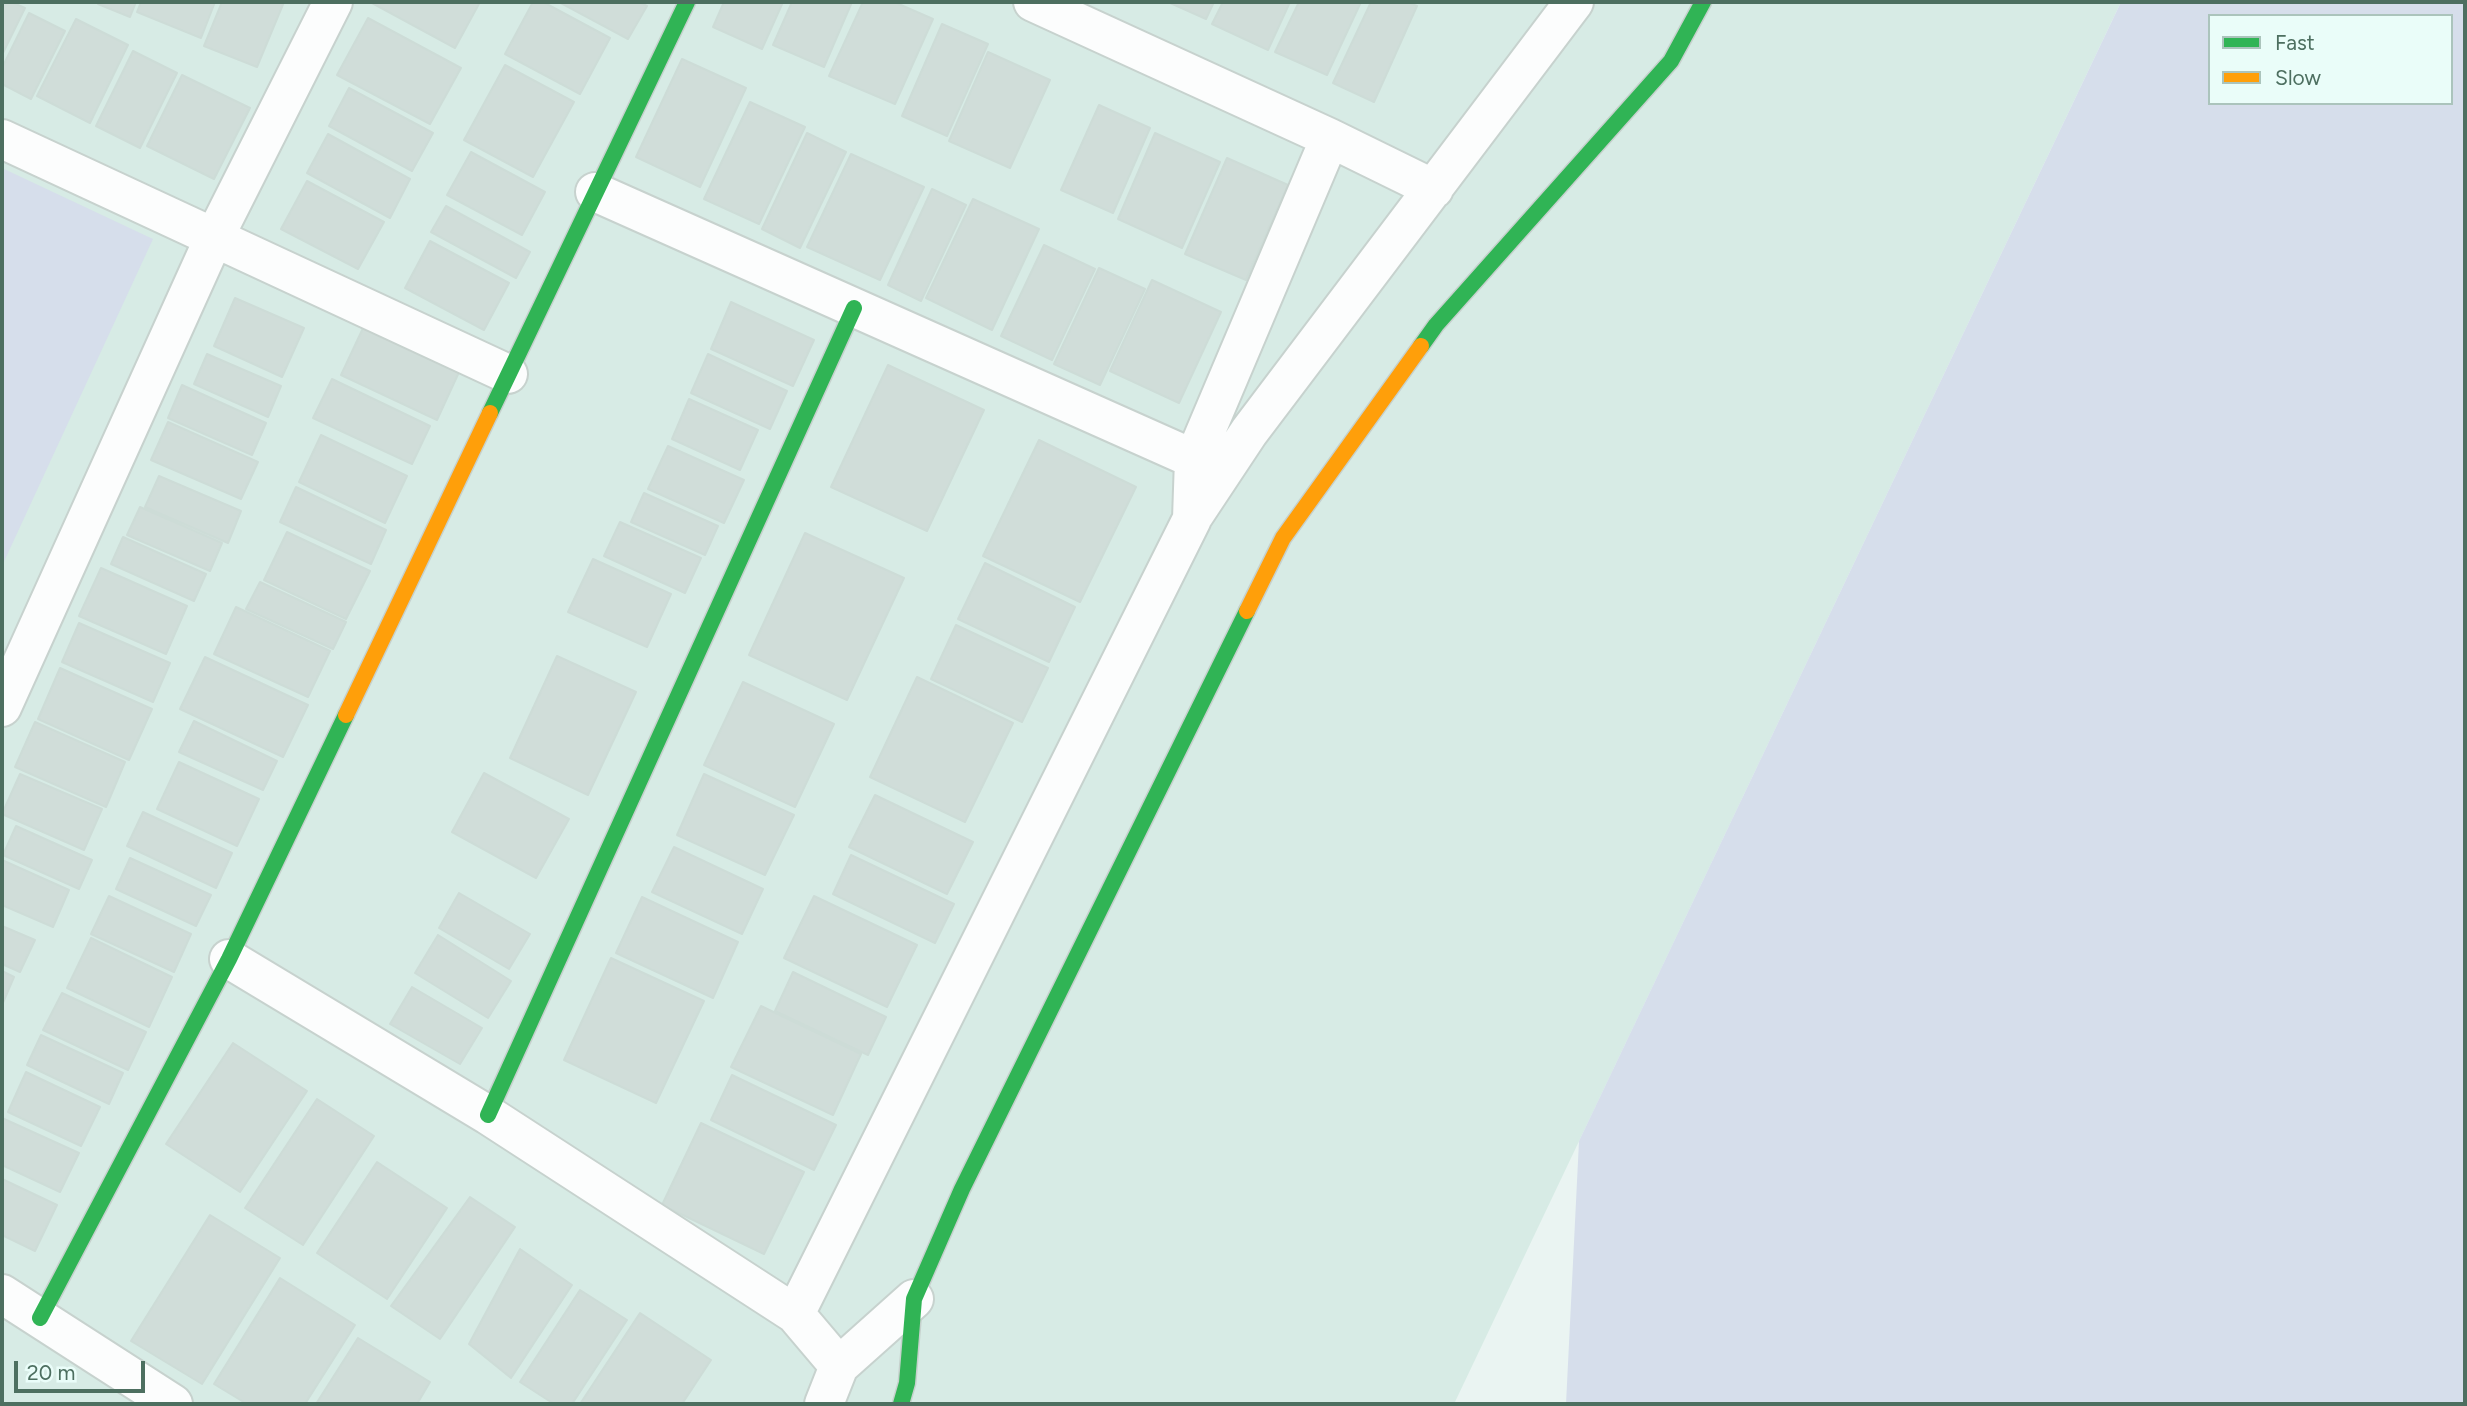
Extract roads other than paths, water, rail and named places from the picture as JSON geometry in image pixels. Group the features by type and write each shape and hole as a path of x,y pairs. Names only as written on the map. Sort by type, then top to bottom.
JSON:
{"street":[{"path":"2,707 214,238 332,2"},
{"path":"40,1318 229,959 687,2"},
{"path":"795,1314 1192,519 1249,432 1574,2"},
{"path":"901,1404 907,1384 914,1299 962,1189 1283,538 1436,325 1671,61 1703,2"},
{"path":"1037,3 1434,189"},
{"path":"1192,519 1194,459 1330,138"},
{"path":"2,139 508,374"},
{"path":"595,192 1194,459"},
{"path":"488,1115 855,308"},
{"path":"229,959 488,1115 795,1314 839,1366"},
{"path":"2,1294 173,1404"},
{"path":"824,1404 839,1366 914,1299"}]}
